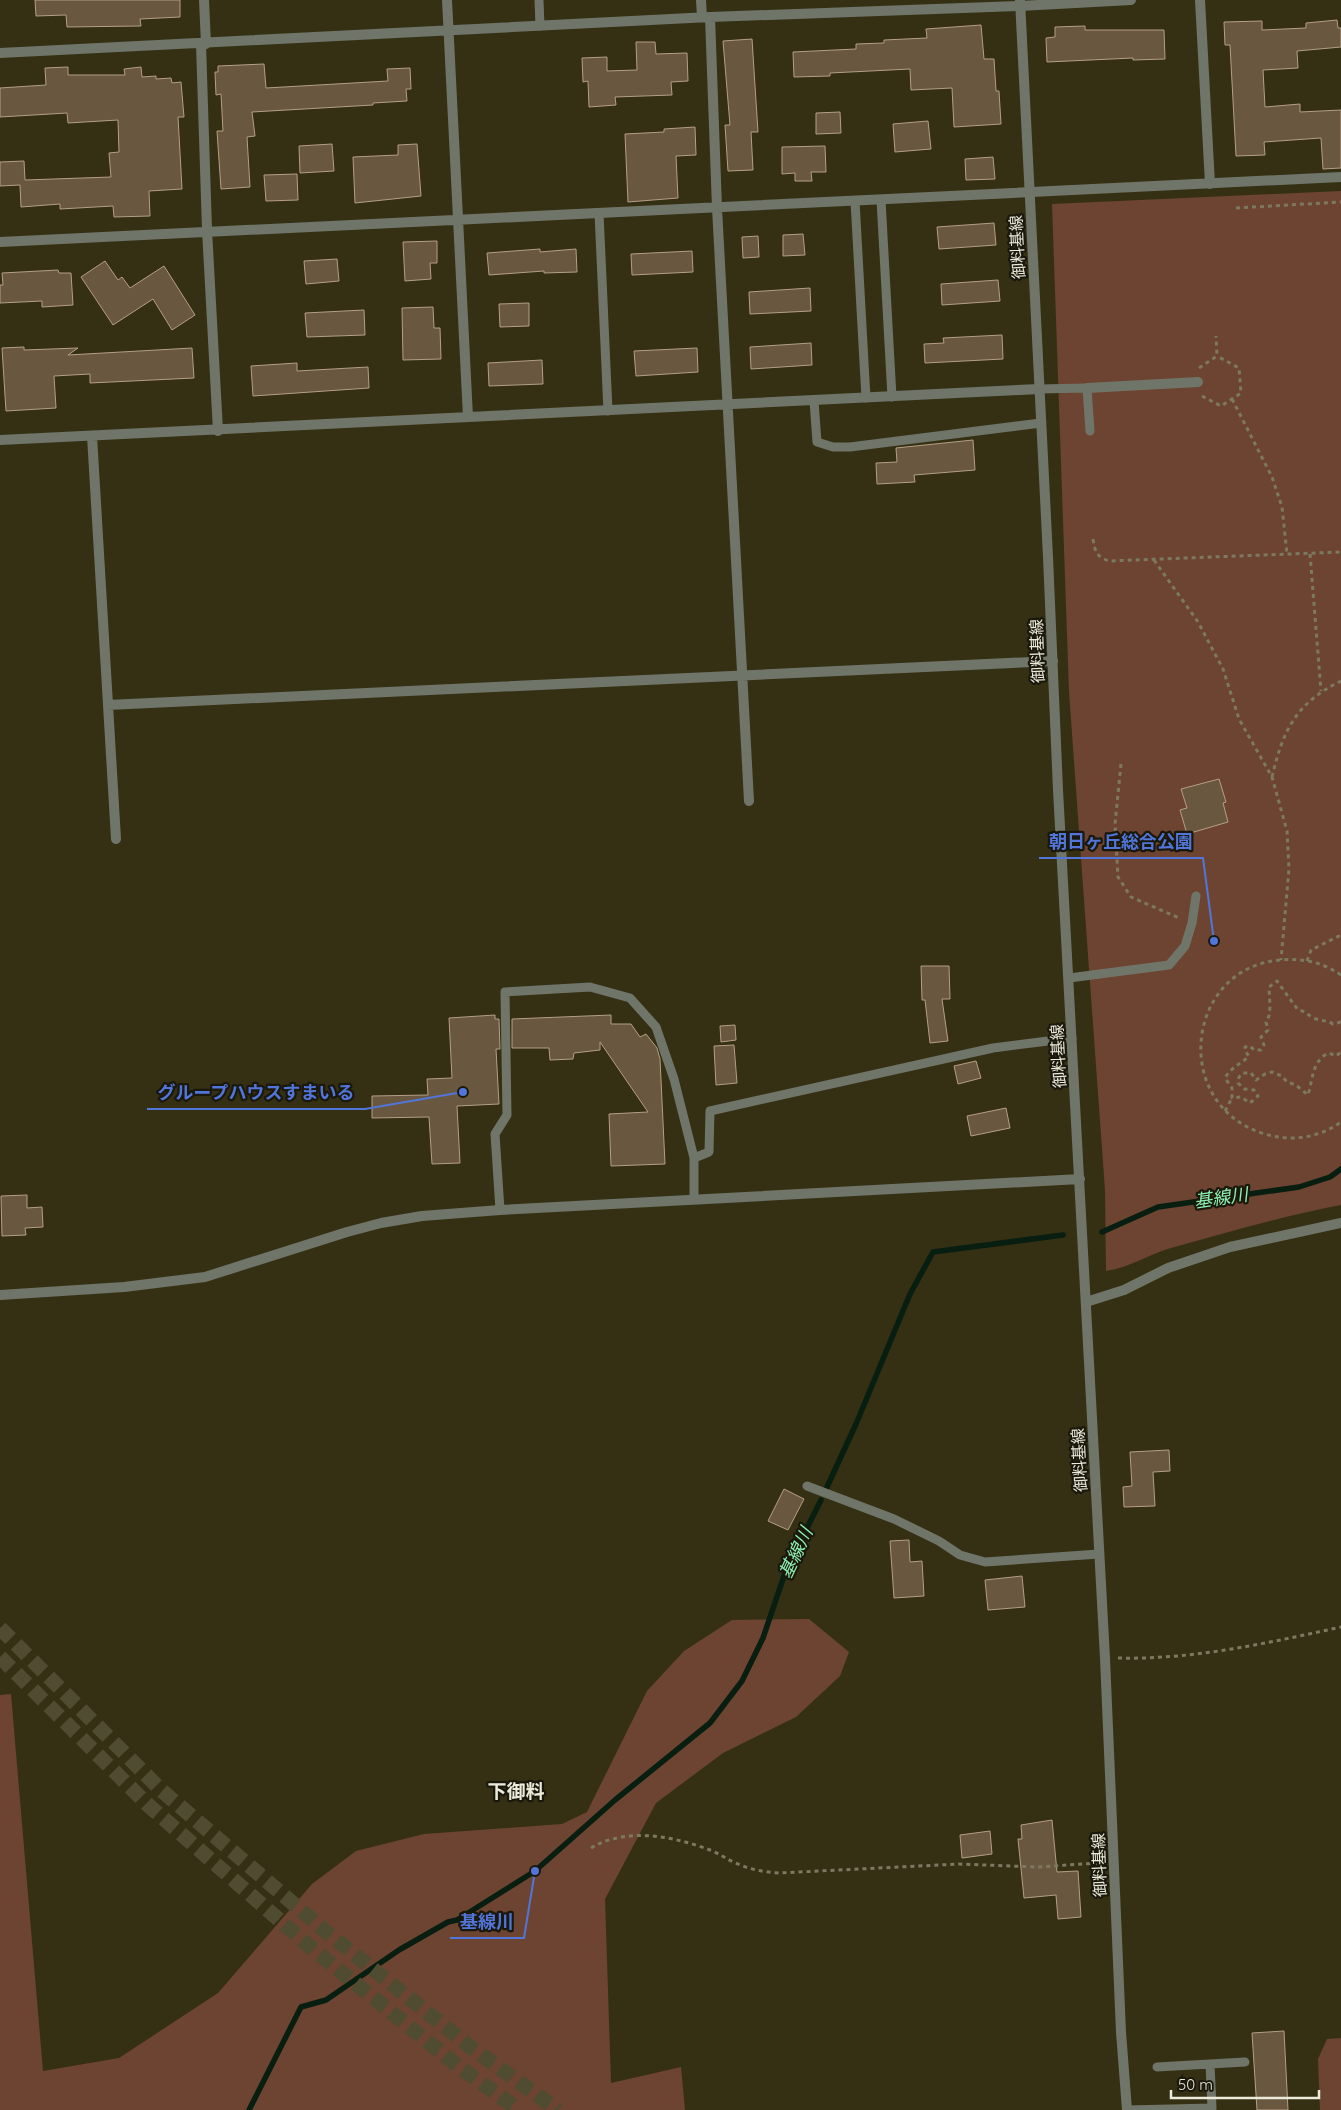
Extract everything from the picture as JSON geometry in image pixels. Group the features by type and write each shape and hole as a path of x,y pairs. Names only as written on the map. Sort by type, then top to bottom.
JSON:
{"street":[{"path":"204,0 208,230 218,431"},
{"path":"447,0 468,417"},
{"path":"701,0 706,17 749,800"},
{"path":"0,53 706,17 1131,0"},
{"path":"1200,0 1210,184"},
{"name":"御料基線","path":"1020,3 1058,790 1105,1658 1121,2032 1127,2110"},
{"path":"0,242 208,230 717,208 1341,176"},
{"path":"1087,388 1198,382"},
{"path":"0,440 218,431 1039,389"},
{"path":"92,436 116,839"},
{"path":"108,706 1053,661"},
{"path":"0,1295 124,1287 205,1277 347,1232 422,1216 694,1199 1080,1179"},
{"path":"1086,1302 1124,1290 1168,1268 1230,1247 1341,1224"}],"lane":[{"path":"539,0 540,26"},
{"path":"881,200 892,397"},
{"path":"855,201 866,398"},
{"path":"599,213 608,411"},
{"path":"1039,389 1087,388 1090,431"},
{"path":"814,401 816,442 833,447 850,447 1041,423"},
{"path":"1069,978 1170,965 1186,946 1196,896"},
{"path":"500,1210 495,1134 507,1116 505,992 590,987 630,998 656,1027 674,1078 694,1158 694,1199"},
{"path":"694,1158 709,1152 710,1111 992,1048 1072,1038"},
{"path":"807,1486 894,1519 939,1541 960,1556 985,1562 1099,1554"},
{"path":"1156,2067 1245,2062"},
{"path":"1127,2110 1212,2108 1210,2064"}],"path":[{"path":"1236,208 1341,202"},
{"path":"1216,336 1217,356"},
{"path":"1217,356 1239,368 1241,393 1221,406 1198,394 1198,370 1217,356"},
{"path":"1232,399 1272,477 1282,507 1287,554"},
{"path":"1093,539 1094,550 1099,557 1109,561 1341,552"},
{"path":"1310,554 1321,691"},
{"path":"1154,560 1198,622 1223,669 1240,719 1272,777 1287,831 1288,869 1281,960"},
{"path":"1272,777 1278,751 1289,726 1307,703 1321,691 1341,681"},
{"path":"1121,764 1115,824 1118,877 1131,897 1192,923"},
{"path":"1307,961 1311,950 1341,936"},
{"path":"1341,975 1328,966 1298,958 1267,961 1239,974 1216,996 1203,1024 1200,1055 1207,1086 1225,1111 1250,1130 1278,1138 1306,1138 1332,1128 1341,1122"},
{"path":"1225,1111 1232,1098 1232,1088 1225,1078 1232,1067 1242,1063 1249,1056 1245,1051 1245,1047 1250,1046 1254,1050 1261,1050 1264,1045 1261,1037 1268,1030 1266,1022 1269,1016 1269,987 1271,984 1277,981 1298,1010 1304,1011 1318,1020 1327,1020 1333,1024 1341,1022"},
{"path":"1232,1098 1241,1097 1250,1103 1258,1096 1254,1090 1244,1089 1238,1083 1239,1077 1243,1073 1251,1073 1256,1080 1272,1072 1282,1076 1287,1082 1296,1085 1308,1094 1317,1062 1322,1056 1329,1053 1336,1056 1341,1052"},
{"path":"1105,1658 1140,1659 1196,1654 1341,1627"},
{"path":"591,1848 620,1836 650,1836 710,1850 757,1871 779,1873 959,1864 1037,1868 1114,1862"}],"shaded area":[{"path":"1341,191 1341,1205 1277,1219 1192,1242 1162,1251 1123,1267 1106,1271 1105,1190 1069,692 1052,204"},
{"path":"809,1619 849,1652 840,1676 796,1717 723,1753 656,1803 605,1899 611,2083 681,2067 685,2110 0,2110 0,1695 11,1694 43,2071 119,2058 218,1993 312,1884 356,1851 424,1834 562,1824 587,1812 647,1691 684,1651 732,1620"},
{"path":"1341,2038 1341,2110 1320,2110 1318,2059 1327,2039"}],"building":[{"path":"35,0 180,0 180,17 140,19 141,26 67,27 66,15 36,16"},
{"path":"1337,20 1338,28 1341,28 1341,47 1297,51 1298,68 1263,70 1265,107 1300,104 1300,112 1341,110 1341,168 1323,169 1321,138 1264,142 1265,155 1236,156 1230,45 1225,45 1224,22 1262,21 1262,30 1306,28 1306,23"},
{"path":"981,25 984,59 994,59 996,91 999,91 1001,124 954,127 952,88 911,90 910,69 830,73 830,76 794,77 793,52 856,49 856,44 884,43 884,40 927,38 926,29"},
{"path":"1085,26 1085,30 1164,30 1165,59 1133,60 1133,58 1047,62 1046,38 1055,37 1055,27"},
{"path":"752,39 758,132 751,132 753,170 728,171 725,125 730,125 723,41"},
{"path":"636,42 655,42 656,54 687,53 688,81 671,82 672,95 615,97 616,105 589,107 588,81 583,82 582,58 607,57 607,71 637,70"},
{"path":"264,64 266,88 388,81 387,69 410,68 411,89 406,89 407,101 373,103 373,105 252,112 255,136 247,137 250,187 221,189 217,131 223,131 221,94 216,95 215,72 218,72 218,66"},
{"path":"68,67 68,75 125,75 124,69 141,67 142,77 156,76 156,79 171,78 172,83 181,82 184,117 178,117 182,189 149,191 150,216 114,217 113,206 60,209 60,204 21,207 20,185 0,186 0,162 24,161 25,180 111,177 109,153 119,152 118,120 68,123 67,113 0,117 0,88 46,85 45,68"},
{"path":"840,112 841,133 816,134 816,113"},
{"path":"928,121 931,149 895,152 893,124"},
{"path":"695,127 696,155 676,156 678,198 628,202 625,134 664,132 664,129"},
{"path":"332,144 334,171 300,173 299,146"},
{"path":"417,144 421,196 355,203 353,157 398,155 398,145"},
{"path":"825,146 826,172 811,172 812,181 795,181 795,173 782,174 782,147"},
{"path":"993,157 995,179 966,180 965,159"},
{"path":"297,174 298,200 266,201 264,175"},
{"path":"994,223 996,245 939,249 937,227"},
{"path":"803,234 805,255 783,256 783,235"},
{"path":"758,236 759,257 743,258 742,237"},
{"path":"437,241 437,263 430,263 431,279 405,281 403,242"},
{"path":"540,249 540,252 576,249 577,272 544,273 544,271 489,275 487,253"},
{"path":"692,251 693,272 632,275 631,254"},
{"path":"337,259 339,281 306,284 304,261"},
{"path":"105,261 118,280 122,277 130,288 164,266 195,315 172,330 153,299 113,325 81,277"},
{"path":"58,270 59,273 71,273 73,305 42,307 42,301 0,303 0,285 3,285 2,273"},
{"path":"998,280 1000,301 942,305 941,284"},
{"path":"810,288 811,311 750,314 749,292"},
{"path":"529,303 529,326 500,327 499,304"},
{"path":"433,307 434,328 440,328 441,359 403,360 402,308"},
{"path":"364,310 365,335 307,337 305,313"},
{"path":"1002,335 1003,359 925,363 924,344 944,343 943,338"},
{"path":"811,343 812,365 751,369 750,347"},
{"path":"24,347 24,350 78,348 68,355 192,348 194,378 90,383 90,374 54,376 56,408 6,411 2,348"},
{"path":"697,348 698,372 636,376 634,351"},
{"path":"542,360 543,384 489,386 488,363"},
{"path":"297,363 297,371 368,367 369,388 253,396 251,366"},
{"path":"973,440 975,470 914,475 915,482 877,484 876,463 897,462 896,448"},
{"path":"1219,779 1226,802 1223,803 1228,822 1187,834 1180,810 1187,808 1181,789"},
{"path":"921,966 949,966 950,999 942,999 948,1041 930,1043 925,1000 922,1000"},
{"path":"495,1015 495,1019 499,1019 500,1049 496,1049 499,1104 457,1106 460,1163 432,1164 429,1117 372,1118 372,1096 428,1095 427,1079 452,1078 449,1018"},
{"path":"611,1015 611,1024 631,1024 640,1037 646,1034 657,1048 660,1059 665,1164 611,1166 609,1114 648,1112 600,1042 600,1050 574,1053 573,1059 550,1060 549,1048 512,1048 512,1019"},
{"path":"735,1025 736,1040 721,1042 720,1026"},
{"path":"734,1045 737,1083 716,1085 714,1046"},
{"path":"976,1061 981,1078 958,1084 954,1066"},
{"path":"1006,1108 1010,1128 971,1136 967,1116"},
{"path":"27,1195 27,1208 42,1207 43,1227 25,1228 26,1235 2,1236 1,1196"},
{"path":"1169,1450 1170,1471 1153,1472 1155,1506 1124,1507 1123,1487 1132,1486 1130,1452"},
{"path":"784,1489 804,1499 788,1530 768,1521"},
{"path":"909,1540 910,1562 922,1561 924,1596 894,1598 890,1541"},
{"path":"1022,1576 1025,1607 988,1610 985,1580"},
{"path":"1052,1820 1057,1872 1078,1871 1081,1917 1058,1919 1056,1895 1024,1898 1018,1839 1022,1839 1021,1825"},
{"path":"990,1831 992,1854 962,1858 960,1835"},
{"path":"1284,2031 1288,2110 1257,2110 1252,2033"}],"waterway":[{"name":"基線川","path":"1102,1232 1158,1207 1299,1187 1330,1177 1341,1169"},
{"name":"基線川","path":"827,1487 856,1424 910,1294 933,1252 1063,1235"},
{"name":"基線川","path":"249,2110 301,2007 326,2000 399,1950 448,1922 457,1920 535,1871 615,1800 710,1723 742,1681 763,1638 786,1570 821,1500"}],"tunnel":[{"path":"0,1628 161,1790 324,1930 473,2049 558,2110"},
{"path":"0,1657 147,1804 309,1946 458,2066 519,2110"}],"place":[{"name":"朝日ヶ丘総合公園","path":"1214,941"},
{"name":"グループハウスすまいる","path":"463,1092"},
{"name":"基線川","path":"535,1871"}],"district":[{"name":"下御料","path":"516,1791"}]}
